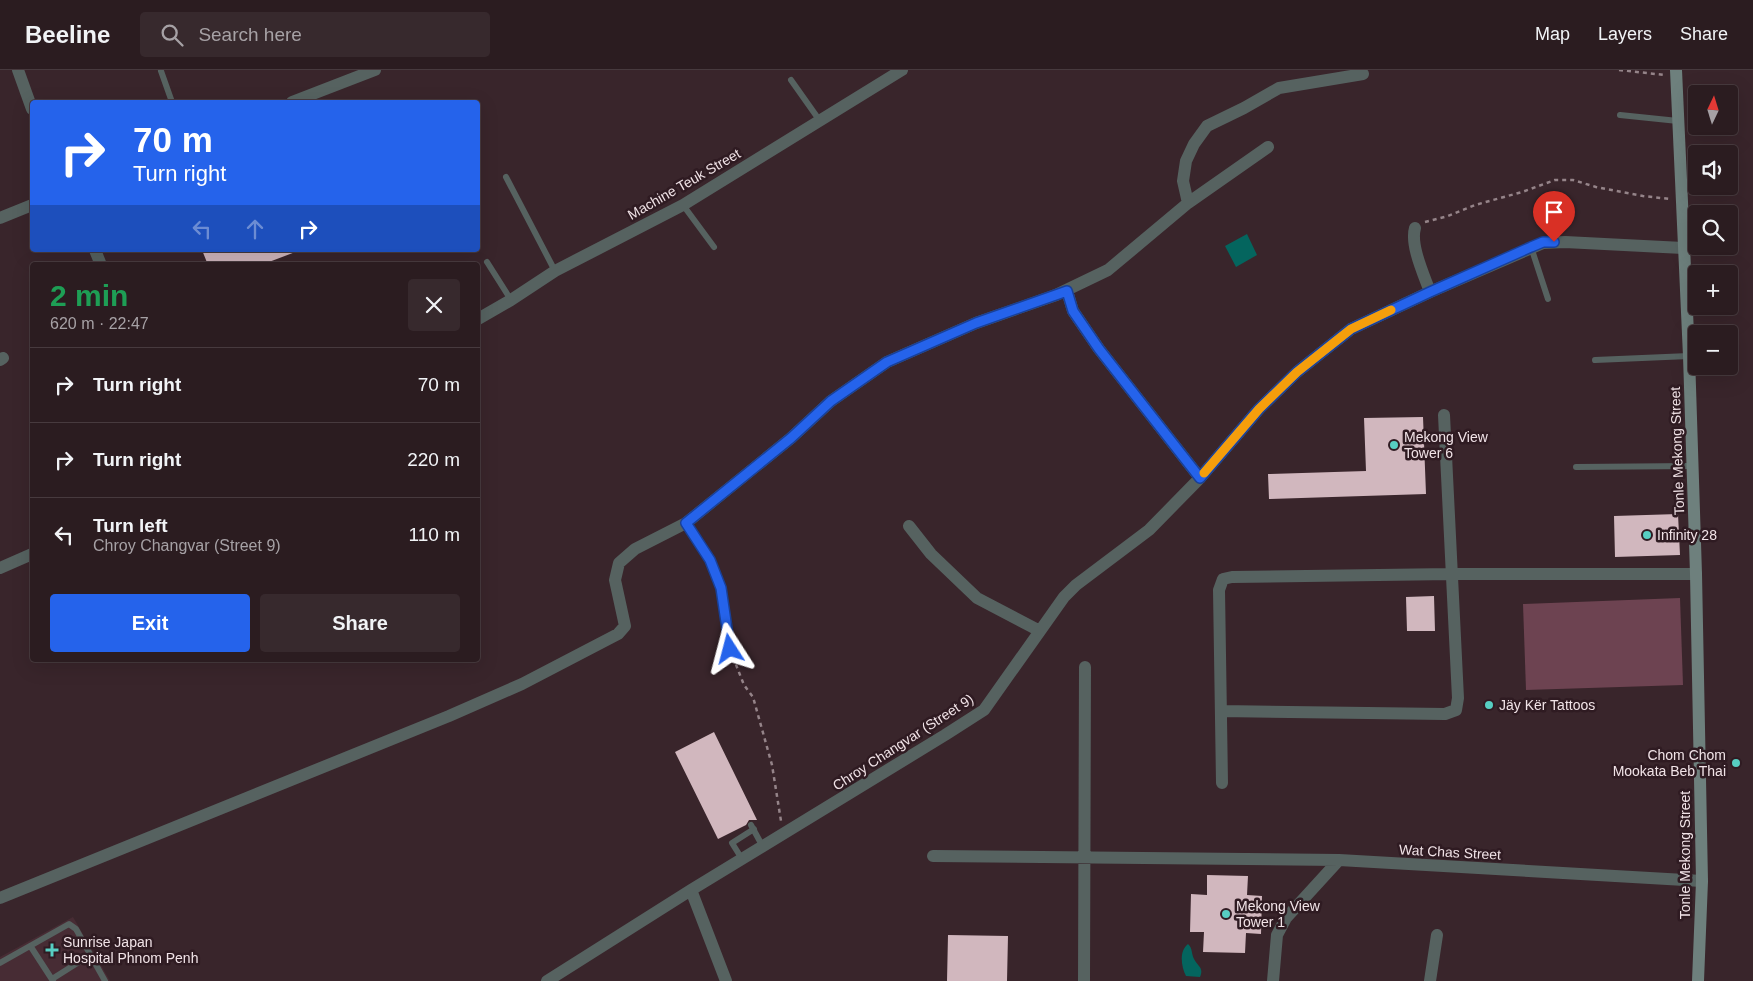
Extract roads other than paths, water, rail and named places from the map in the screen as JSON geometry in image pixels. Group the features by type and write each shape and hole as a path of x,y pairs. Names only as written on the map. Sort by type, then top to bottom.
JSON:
{"street":[{"path":"18,70 30,103"},
{"path":"297,100 375,70"},
{"name":"Machine Teuk Street","path":"480,318 555,271 683,204 902,70"},
{"name":"Tonle Mekong Street","path":"1676,73 1688,338"},
{"path":"1188,202 1183,181 1186,160 1194,144 1207,126 1279,88 1363,74"},
{"path":"0,898 449,716 522,684 618,634 625,626 616,580 619,563 635,549 686,523 791,438 831,401 887,362 976,323 1067,291 1108,270 1188,202 1268,147"},
{"path":"0,218 30,206"},
{"path":"1415,228 1413,234 1419,261 1430,292"},
{"name":"Chroy Changvar (Street 9)","path":"546,981 984,710 1069,592 1149,530 1200,478 1259,409 1297,372 1351,329 1543,242 1683,248"},
{"path":"1067,291 1073,311 1099,349 1200,478"},
{"name":"Tonle Mekong Street","path":"1690,375 1696,574 1702,881 1698,981"},
{"path":"1221,711 1445,714 1456,710 1458,698 1444,415"},
{"path":"909,526 931,554 976,598 1040,631"},
{"path":"0,568 30,555"},
{"path":"1222,783 1219,590 1222,579 1232,577 1451,574 1696,574"},
{"path":"1084,981 1086,667"},
{"name":"Wat Chas Street","path":"933,856 1339,860 1702,881"},
{"path":"1273,981 1277,936 1286,918 1339,860"},
{"path":"692,890 726,981"},
{"path":"1430,981 1437,935"}],"lane":[{"path":"161,71 171,100"},
{"path":"791,80 820,121"},
{"path":"1620,115 1678,121"},
{"path":"506,177 555,271"},
{"path":"683,204 714,247"},
{"path":"1531,247 1548,299"},
{"path":"487,262 511,300"},
{"path":"1595,360 1688,356"},
{"path":"1576,468 1692,466"},
{"path":"686,523 710,560 721,588 730,649"},
{"path":"742,859 732,843 752,827 763,847"},
{"path":"0,963 69,924 76,930 105,981"},
{"path":"31,947 52,980 90,955"}],"place":[{"name":"Mekong View Tower 6","path":"1394,445"},
{"name":"Infinity 28","path":"1647,535"},
{"name":"Jäy Kër Tattoos","path":"1489,705"},
{"name":"Chom Chom Mookata Beb Thai","path":"1736,763"},
{"name":"Mekong View Tower 1","path":"1226,914"},
{"name":"Sunrise Japan Hospital Phnom Penh","path":"52,950"}]}
